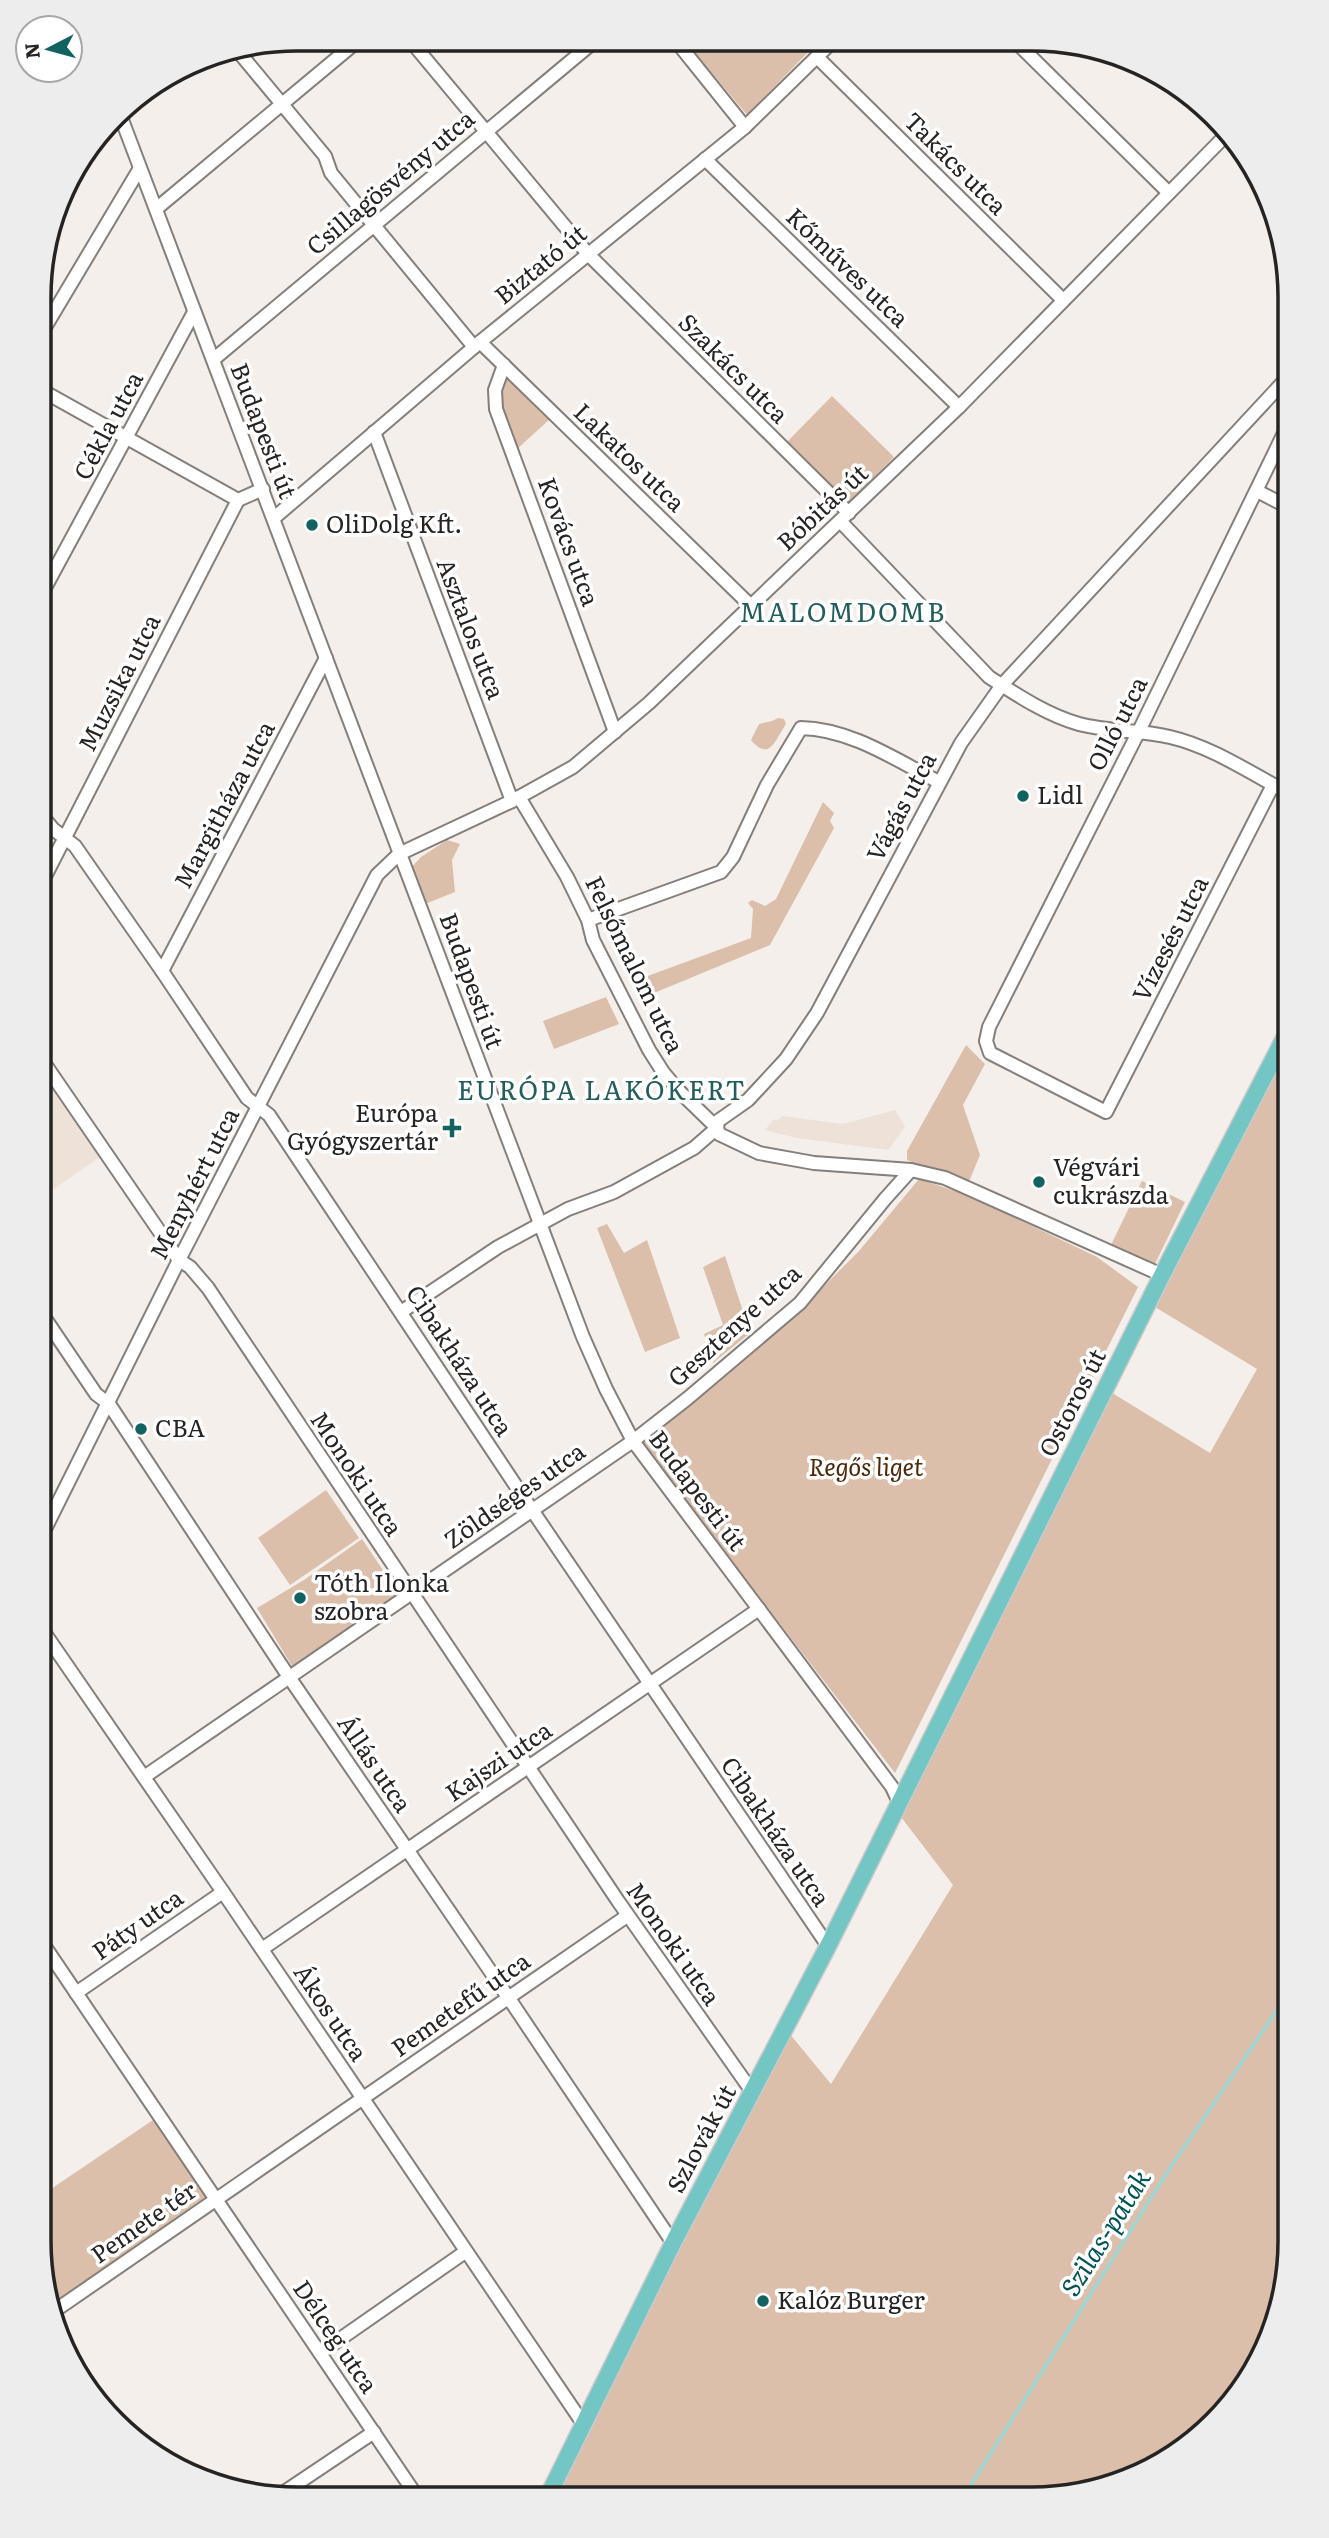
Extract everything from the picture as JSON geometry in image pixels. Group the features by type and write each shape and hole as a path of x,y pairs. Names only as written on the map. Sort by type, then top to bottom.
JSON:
{"main road":[{"name":"Ostoros út","path":"899,1802 1278,1050"},
{"name":"Szlovák út","path":"553,2487 673,2243 828,1946 899,1802"}],"street":[{"path":"156,209 346,51"},
{"name":"Szakács utca","path":"419,51 588,254 845,517 989,677 1052,713 1079,723 1168,737 1196,745 1278,788"},
{"name":"Csillagösvény utca","path":"214,359 583,51"},
{"path":"684,51 745,127"},
{"name":"Biztató út","path":"274,518 477,345 745,127 823,51"},
{"path":"1025,51 1169,193"},
{"name":"Lakatos utca","path":"242,56 325,156 331,173 477,345 504,365 750,605"},
{"name":"Takács utca","path":"817,57 1063,300"},
{"name":"Budapesti út","path":"123,123 583,1338 606,1389 632,1441 891,1787 899,1802"},
{"name":"Bóbitás út","path":"399,853 516,799 573,767 649,703 959,407 1221,139"},
{"name":"Kőműves utca","path":"705,159 959,407"},
{"path":"51,317 140,168"},
{"name":"Cékla utca","path":"51,577 194,313"},
{"name":"Kovács utca","path":"504,365 495,390 496,409 615,732"},
{"name":"Vágás utca","path":"401,1312 498,1247 568,1209 614,1192 694,1148 717,1128 718,1121 748,1100 786,1059 817,1013 939,782 961,743 1002,685 1278,388"},
{"path":"51,396 238,500 262,489"},
{"name":"Asztalos utca","path":"374,432 516,799"},
{"path":"1278,446 1257,491 1278,502"},
{"name":"Olló utca","path":"1106,1112 990,1053 986,1041 989,1027 1257,491"},
{"name":"Muzsika utca","path":"51,864 238,500"},
{"name":"Margitháza utca","path":"162,971 326,658"},
{"path":"588,920 721,872 733,857 767,785 801,728 821,728 852,738 939,782"},
{"name":"Vízesés utca","path":"1106,1112 1273,785"},
{"name":"Felsőmalom utca","path":"516,799 567,877 588,920 593,940 649,1049 678,1090 717,1128 719,1134 759,1153 814,1163 911,1170 945,1178 1162,1276"},
{"name":"Cibakháza utca","path":"51,825 75,846 247,1098 269,1115 649,1684 828,1946"},
{"name":"Menyhért utca","path":"51,1518 179,1260 377,875 399,853"},
{"name":"Monoki utca","path":"51,1073 179,1260 190,1267 208,1288 627,1916 752,2093"},
{"name":"Gesztenye utca","path":"632,1441 688,1398 800,1303 884,1199 911,1170"},
{"name":"Állás utca","path":"51,1327 96,1394 109,1404 289,1677 673,2243"},
{"name":"Zöldséges utca","path":"144,1777 632,1441"},
{"name":"Kajszi utca","path":"262,1949 759,1609"},
{"name":"Ákos utca","path":"51,1642 584,2425"},
{"name":"Páty utca","path":"76,1993 223,1892"},
{"name":"Pemetefű utca","path":"216,2201 627,1916"},
{"path":"51,1956 76,1993"},
{"name":"Pemete tér","path":"60,2307 216,2201 76,1993"},
{"name":"Délceg utca","path":"216,2201 411,2487"},
{"path":"320,2353 465,2252"},
{"path":"292,2487 374,2432"}],"shaded area":[{"path":"51,1087 100,1157 51,1191"},
{"path":"895,1110 905,1127 888,1150 797,1138 765,1130 774,1119 777,1121 783,1116 843,1124"}],"green space":[{"path":"693,51 809,51 747,115"},
{"path":"513,380 550,419 516,450 497,402 502,383"},
{"path":"832,396 894,457 847,505 785,444"},
{"path":"778,718 784,719 786,724 772,746 763,749 751,740 759,724"},
{"path":"823,802 834,813 830,821 834,828 770,945 642,998 634,981 751,938 753,909 748,903 752,900 765,906 776,899"},
{"path":"447,840 460,844 452,860 455,892 425,904 411,868 421,857"},
{"path":"606,997 619,1024 554,1049 543,1021"},
{"path":"966,1045 985,1064 963,1105 980,1155 968,1184 907,1160 907,1151"},
{"path":"1278,1061 1278,2258 1270,2305 1253,2350 1228,2391 1182,2437 1127,2469 1081,2483 1049,2487 559,2487 677,2247 789,2033 831,2084 953,1885 898,1813 1109,1391 1210,1453 1257,1369 1155,1307 1167,1277"},
{"name":"Regős liget","path":"919,1179 967,1195 1097,1257 1138,1287 895,1773 638,1440 804,1306 859,1251"},
{"path":"1142,1181 1185,1202 1153,1268 1110,1247"},
{"path":"607,1224 624,1253 647,1240 680,1338 645,1352 597,1228"},
{"path":"725,1256 750,1333 713,1363 704,1334 723,1325 703,1267"},
{"path":"326,1490 359,1538 290,1585 258,1538"},
{"path":"362,1539 399,1594 292,1666 257,1608 304,1580"},
{"path":"159,2116 216,2201 60,2307 51,2258 51,2189"}],"waterway":[{"name":"Szilas-patak","path":"970,2487 1166,2174 1278,2009"}],"place":[{"name":"OliDolg Kft.","path":"312,525"},
{"name":"Lidl","path":"1023,796"},
{"name":"Európa Gyógyszertár","path":"452,1128"},
{"name":"Végvári cukrászda","path":"1039,1182"},
{"name":"CBA","path":"141,1429"},
{"name":"Tóth Ilonka szobra","path":"300,1598"},
{"name":"Kalóz Burger","path":"763,2301"}],"district":[{"name":"MALOMDOMB","path":"843,613"},
{"name":"EURÓPA LAKÓKERT","path":"602,1091"}]}
